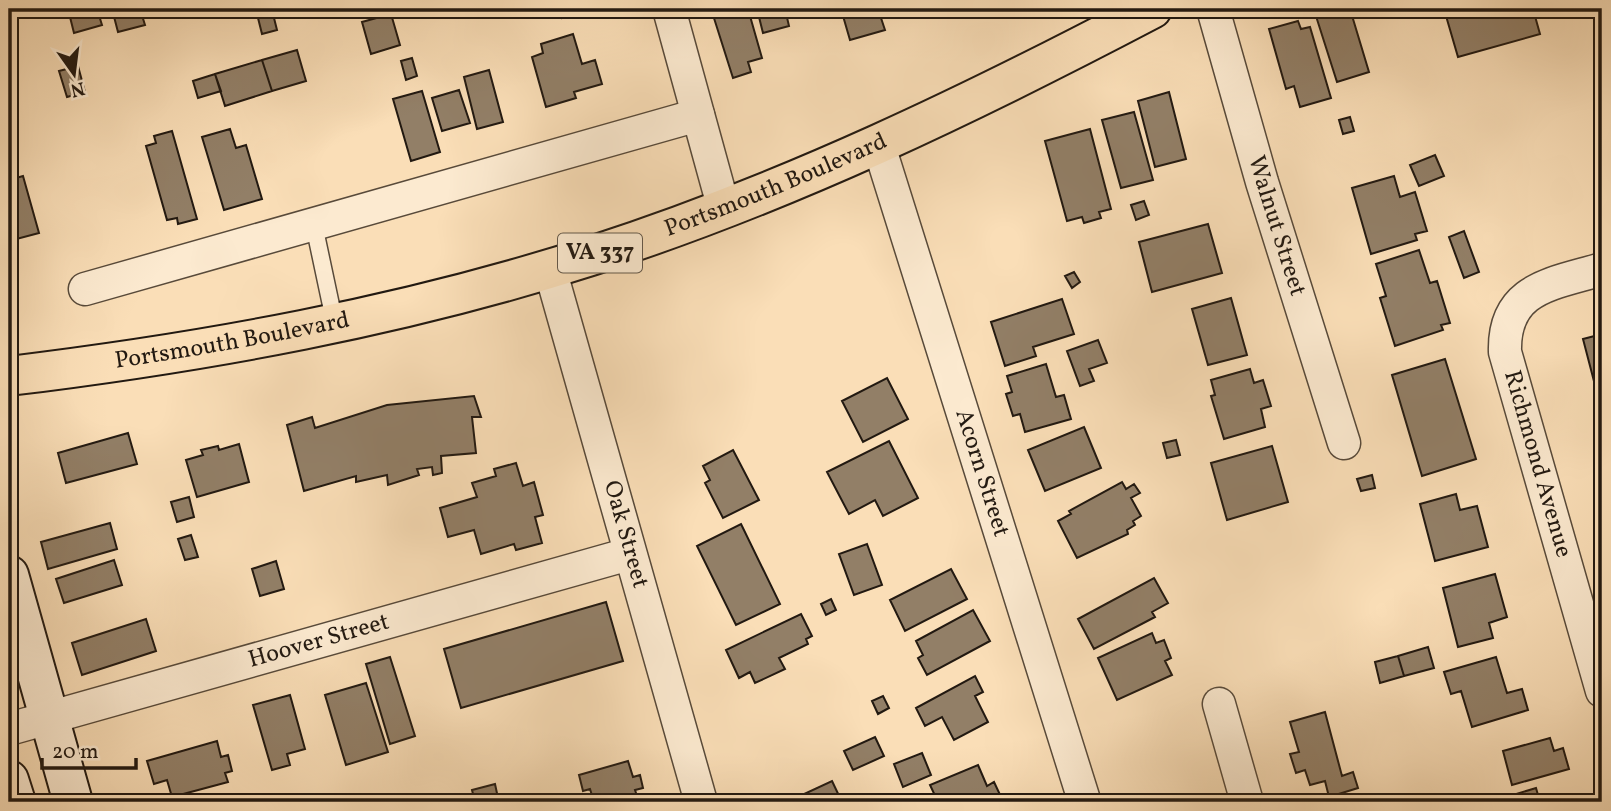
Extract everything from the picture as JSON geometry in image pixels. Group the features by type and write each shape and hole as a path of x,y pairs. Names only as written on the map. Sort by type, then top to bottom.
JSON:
{"main road":[{"name":"Portsmouth Boulevard","path":"9,376 141,359 335,324 421,305 550,269 724,209 879,146 1036,70 1152,9"},
{"path":"9,575 73,802"},
{"path":"9,780 16,802"}],"street":[{"path":"669,9 724,209"},
{"name":"Walnut Street","path":"1213,9 1262,182 1344,443"},
{"path":"85,289 314,225 506,167 698,115"},
{"name":"Acorn Street","path":"879,146 1084,800"},
{"name":"Oak Street","path":"550,269 701,802"},
{"name":"Richmond Avenue","path":"1590,273 1539,287 1521,300 1509,318 1504,334 1505,352 1602,691"},
{"name":"Hoover Street","path":"9,729 629,554"},
{"path":"1219,704 1247,802"}],"lane":[{"path":"314,225 335,324"}],"building":[{"path":"68,9 97,9 102,25 74,33"},
{"path":"112,9 140,9 145,25 118,32"},
{"path":"560,9 579,9 580,13 562,18"},
{"path":"732,9 748,9 762,58 748,62 751,72 733,78 713,15"},
{"path":"757,9 785,9 789,26 763,33"},
{"path":"841,9 878,9 885,30 850,40"},
{"path":"1327,9 1350,9 1369,72 1337,82 1315,13"},
{"path":"1444,9 1533,9 1540,34 1458,57"},
{"path":"272,10 277,30 262,34 257,14"},
{"path":"391,14 400,45 371,54 362,22"},
{"path":"1298,21 1301,29 1310,27 1331,98 1300,107 1294,86 1286,89 1269,29"},
{"path":"573,34 582,64 595,60 602,84 574,92 576,98 546,107 532,57 543,53 541,44"},
{"path":"297,50 306,81 272,91 262,60"},
{"path":"412,58 417,76 406,80 401,61"},
{"path":"262,60 272,91 225,106 215,74"},
{"path":"78,66 85,92 67,97 59,71"},
{"path":"489,70 503,122 477,129 464,77"},
{"path":"215,74 221,91 198,98 193,81"},
{"path":"459,90 470,123 442,131 432,98"},
{"path":"422,91 440,152 411,161 393,99"},
{"path":"1169,92 1186,159 1155,167 1138,101"},
{"path":"1134,112 1153,180 1121,188 1102,120"},
{"path":"1350,117 1354,131 1343,134 1339,120"},
{"path":"230,129 236,148 246,145 262,199 224,210 202,137"},
{"path":"1090,129 1111,209 1099,212 1101,218 1084,223 1082,217 1067,221 1045,141"},
{"path":"172,131 197,219 178,224 177,218 167,220 146,146 156,143 154,136"},
{"path":"1435,155 1444,176 1419,186 1410,165"},
{"path":"23,176 39,233 9,241 9,180"},
{"path":"1394,176 1400,197 1415,192 1427,231 1415,234 1417,240 1371,254 1352,188"},
{"path":"1144,201 1149,215 1136,220 1131,205"},
{"path":"1208,224 1222,273 1152,292 1139,242"},
{"path":"1464,231 1479,272 1464,278 1449,237"},
{"path":"1419,250 1430,283 1437,281 1450,323 1441,325 1443,330 1395,346 1380,298 1386,296 1376,264"},
{"path":"1074,272 1080,282 1072,288 1065,276"},
{"path":"1231,298 1247,355 1208,365 1192,309"},
{"path":"1062,299 1074,334 1033,347 1036,356 1005,366 991,322"},
{"path":"1602,334 1602,387 1596,389 1583,339"},
{"path":"1098,340 1107,363 1089,369 1094,381 1080,386 1067,351"},
{"path":"1445,359 1476,459 1422,476 1392,375"},
{"path":"1046,364 1056,397 1064,395 1071,419 1025,432 1020,414 1013,416 1006,394 1012,392 1007,376"},
{"path":"1250,369 1254,383 1263,380 1271,406 1261,409 1265,427 1224,439 1211,396 1215,395 1211,380"},
{"path":"887,378 908,419 863,442 842,401"},
{"path":"474,396 481,417 472,417 476,453 441,456 442,473 433,475 432,467 417,469 419,475 388,485 387,475 356,482 356,476 304,491 287,425 312,417 315,428 387,405"},
{"path":"1084,427 1101,468 1045,491 1028,450"},
{"path":"128,433 137,464 66,483 58,453"},
{"path":"1176,440 1180,455 1167,458 1163,443"},
{"path":"889,441 918,498 883,516 875,500 849,514 827,472"},
{"path":"239,444 249,482 197,497 186,460 203,455 201,450 218,446 219,450"},
{"path":"1272,446 1288,502 1227,520 1211,463"},
{"path":"733,450 759,500 723,518 705,483 710,480 703,466"},
{"path":"516,463 523,486 534,482 543,515 535,517 542,543 516,550 514,544 481,554 474,530 448,537 440,508 477,497 472,483 496,476 494,469"},
{"path":"1372,475 1375,488 1361,491 1357,479"},
{"path":"1122,482 1126,489 1134,484 1140,493 1131,498 1141,516 1133,521 1135,525 1127,530 1128,534 1077,558 1058,521 1071,514 1069,511"},
{"path":"1456,494 1460,510 1477,506 1488,547 1435,561 1420,504"},
{"path":"189,497 194,517 177,522 171,502"},
{"path":"110,523 117,549 48,569 41,542"},
{"path":"741,524 780,604 736,625 697,546"},
{"path":"191,535 198,557 185,560 178,539"},
{"path":"867,544 882,585 854,595 839,554"},
{"path":"114,560 122,585 64,603 56,579"},
{"path":"276,561 284,589 260,596 252,569"},
{"path":"951,569 967,599 905,631 890,600"},
{"path":"1495,574 1507,617 1489,623 1493,638 1458,647 1443,588"},
{"path":"1154,578 1168,603 1152,612 1155,617 1094,649 1078,619"},
{"path":"831,599 836,610 826,615 821,604"},
{"path":"606,602 623,661 461,708 444,649"},
{"path":"973,610 990,641 927,675 918,658 923,655 916,641"},
{"path":"801,614 812,636 806,639 808,644 779,658 785,669 755,683 750,672 739,678 726,650"},
{"path":"146,619 156,651 82,675 72,643"},
{"path":"1152,633 1156,643 1164,640 1171,658 1165,661 1172,675 1117,700 1098,658"},
{"path":"1428,647 1434,668 1404,676 1398,656"},
{"path":"1398,656 1404,676 1380,683 1375,662"},
{"path":"390,657 415,736 390,744 366,664"},
{"path":"1496,657 1507,693 1522,689 1528,710 1472,727 1461,691 1451,694 1444,672"},
{"path":"975,676 983,692 975,696 988,722 954,740 942,717 925,726 916,708"},
{"path":"366,683 388,752 346,765 325,695"},
{"path":"290,695 305,749 287,754 290,765 272,770 253,705"},
{"path":"883,696 889,708 878,714 872,701"},
{"path":"1325,712 1342,776 1353,772 1358,788 1329,797 1325,781 1310,785 1305,770 1296,773 1290,754 1299,752 1290,722"},
{"path":"875,737 884,756 853,770 844,751"},
{"path":"1550,738 1554,751 1563,748 1569,769 1512,785 1503,751"},
{"path":"217,741 221,757 228,755 232,771 225,773 228,782 172,797 167,780 154,784 147,761"},
{"path":"922,753 931,775 903,787 894,764"},
{"path":"628,761 633,777 640,775 643,788 635,790 639,802 594,802 590,789 583,791 579,775"},
{"path":"978,765 987,786 994,782 1002,799 995,802 938,802 930,785"},
{"path":"832,781 842,802 787,802"},
{"path":"495,784 498,798 475,802 472,790"},
{"path":"1536,788 1540,802 1501,802 1500,799"}]}
